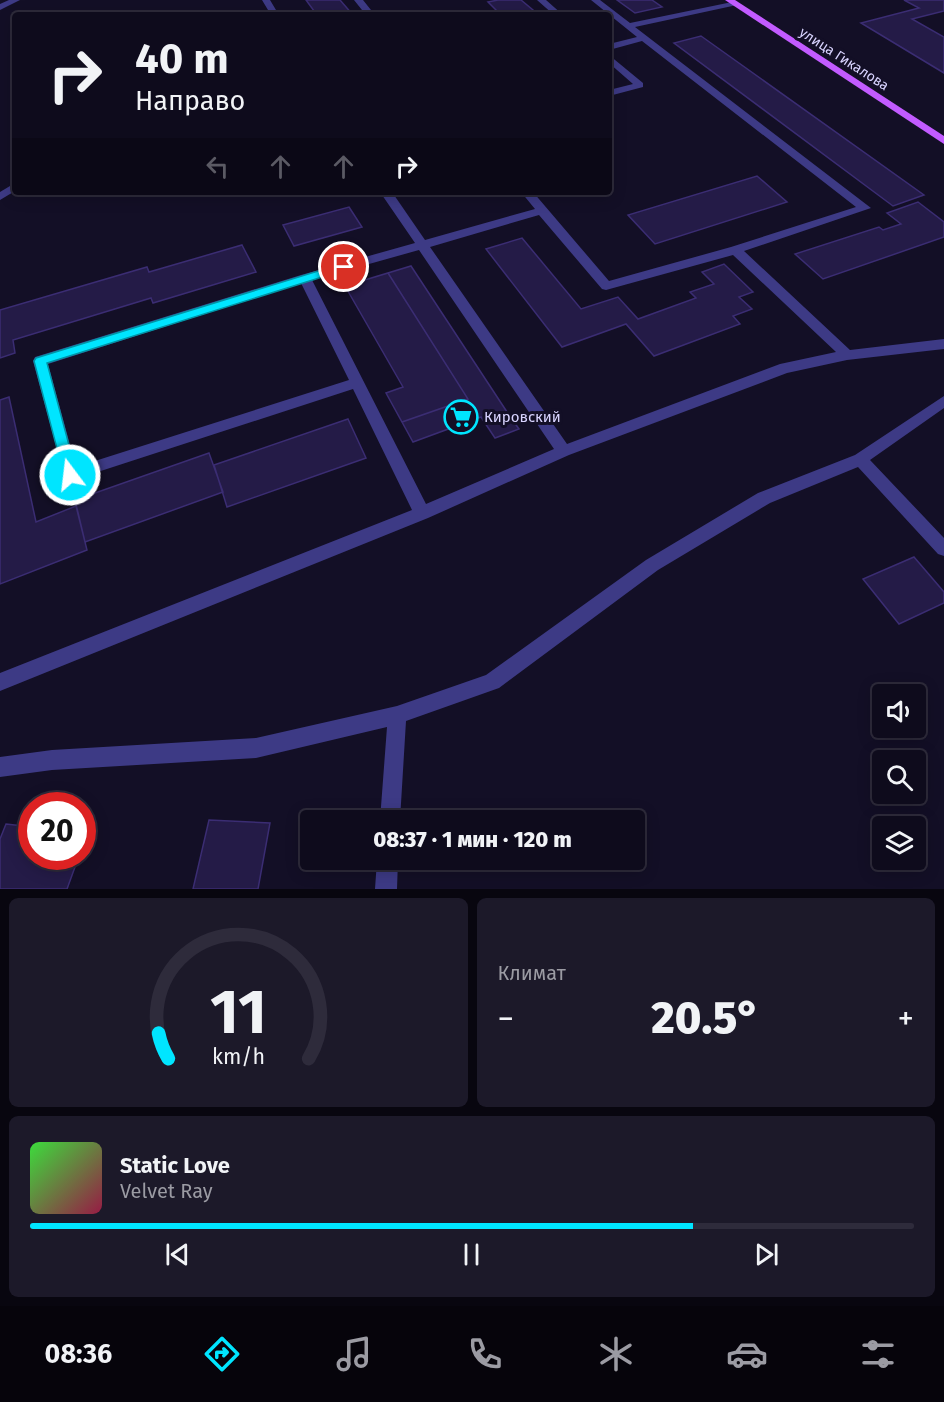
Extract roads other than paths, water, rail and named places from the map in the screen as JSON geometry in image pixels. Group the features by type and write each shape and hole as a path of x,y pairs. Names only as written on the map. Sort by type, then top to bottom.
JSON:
{"main road":[{"name":"улица Гикалова","path":"731,2 944,141"}],"street":[{"path":"0,8 16,0"},
{"path":"358,0 368,12"},
{"path":"541,0 555,12"},
{"path":"595,0 610,12"},
{"path":"628,26 731,2"},
{"path":"529,195 606,286 735,250 865,208 612,13"},
{"path":"612,46 643,38"},
{"path":"612,61 640,85 612,92"},
{"path":"388,195 564,451"},
{"path":"357,382 70,475 40,361 422,243 542,211"},
{"path":"735,250 847,354"},
{"path":"305,278 422,513"},
{"path":"0,682 422,513 564,451 784,368 847,354 944,344"},
{"path":"0,767 52,760 256,748 397,715 492,682 662,559 764,498 860,459 944,402"},
{"path":"860,459 944,549"},
{"path":"391,810 397,715"},
{"path":"386,889 387,870"}],"place":[{"name":"Кировский","path":"461,417"}]}
